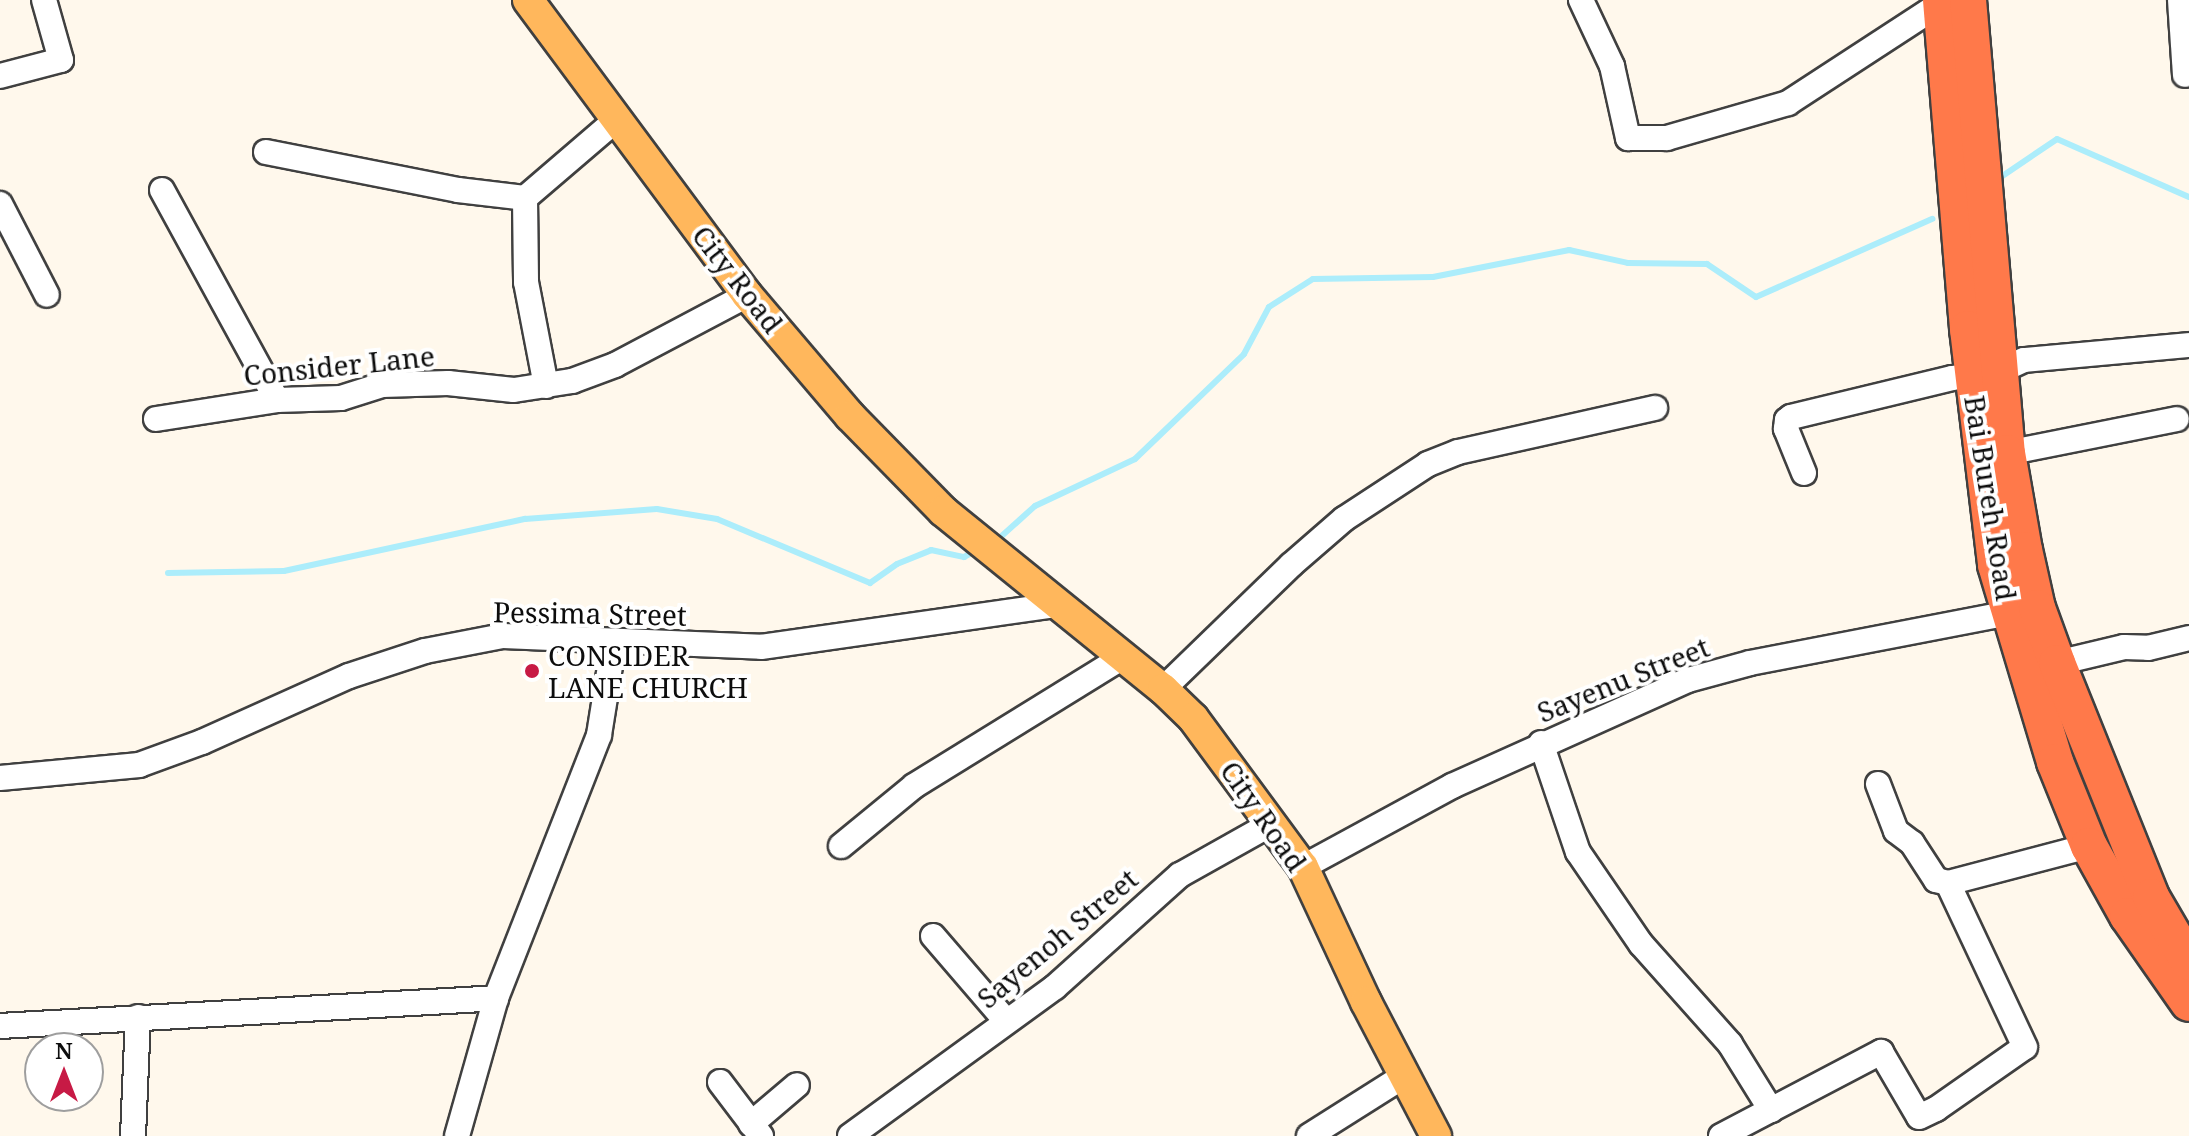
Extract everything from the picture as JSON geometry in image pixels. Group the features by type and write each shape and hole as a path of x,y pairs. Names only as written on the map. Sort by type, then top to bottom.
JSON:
{"highway":[{"name":"Bai Bureh Road","path":"1949,0 1987,373 1988,514 1996,565 2057,663 2151,897 2189,962"},
{"name":"Bai Bureh Road","path":"1987,373 2007,453 2023,610 2055,762 2089,846 2128,916 2189,1003"}],"main road":[{"name":"City Road","path":"528,0 747,295 850,416 943,511 1055,605 1163,689 1193,718 1303,867 1436,1136"}],"street":[{"path":"0,76 61,60 44,0"},
{"path":"1581,0 1612,66 1628,138 1667,138 1788,103 1949,0"},
{"path":"2180,0 2185,75"},
{"path":"266,152 458,190 525,198 616,120"},
{"path":"162,190 277,400"},
{"path":"525,198 526,282 546,386"},
{"path":"0,204 47,295"},
{"name":"Consider Lane","path":"156,419 277,400 341,398 382,385 448,383 514,390 546,386 615,365 747,295"},
{"path":"1804,473 1786,429 1787,420 1791,417 1987,373 2024,360 2189,345"},
{"path":"1163,689 1291,565 1344,519 1428,464 1458,452 1655,408"},
{"path":"2007,453 2177,419"},
{"name":"Pessima Street","path":"0,778 139,765 202,742 349,676 425,651 503,636 761,647 1055,605"},
{"name":"Sayenu Street","path":"1303,867 1452,786 1541,743 1701,676 1750,663 2023,610"},
{"path":"2057,663 2124,647 2148,648 2189,638"},
{"path":"457,1136 496,998 599,735 614,641"},
{"path":"841,846 914,786 1121,658"},
{"path":"1541,743 1578,852 1641,944 1730,1044 1771,1110"},
{"path":"1878,784 1896,831 1912,843 1936,880 1948,883 2089,846"},
{"name":"Sayenoh Street","path":"850,1136 1055,987 1180,875 1271,824"},
{"path":"1721,1136 1881,1052 1919,1117 2025,1047 1948,883"},
{"path":"933,936 1006,1021"},
{"path":"0,1026 496,998"},
{"path":"133,1136 138,1017"},
{"path":"1309,1136 1404,1076"},
{"path":"720,1082 756,1130 797,1085"}],"waterway":[{"path":"1998,179 2057,139 2189,197"},
{"path":"995,542 1035,506 1135,459 1244,354 1269,307 1313,279 1433,277 1569,250 1628,263 1707,264 1756,297 1932,219"},
{"path":"168,573 284,571 525,519 657,509 717,519 870,583 897,564 931,550 964,557 977,550"}],"place":[{"name":"CONSIDER LANE CHURCH","path":"532,671"}]}
